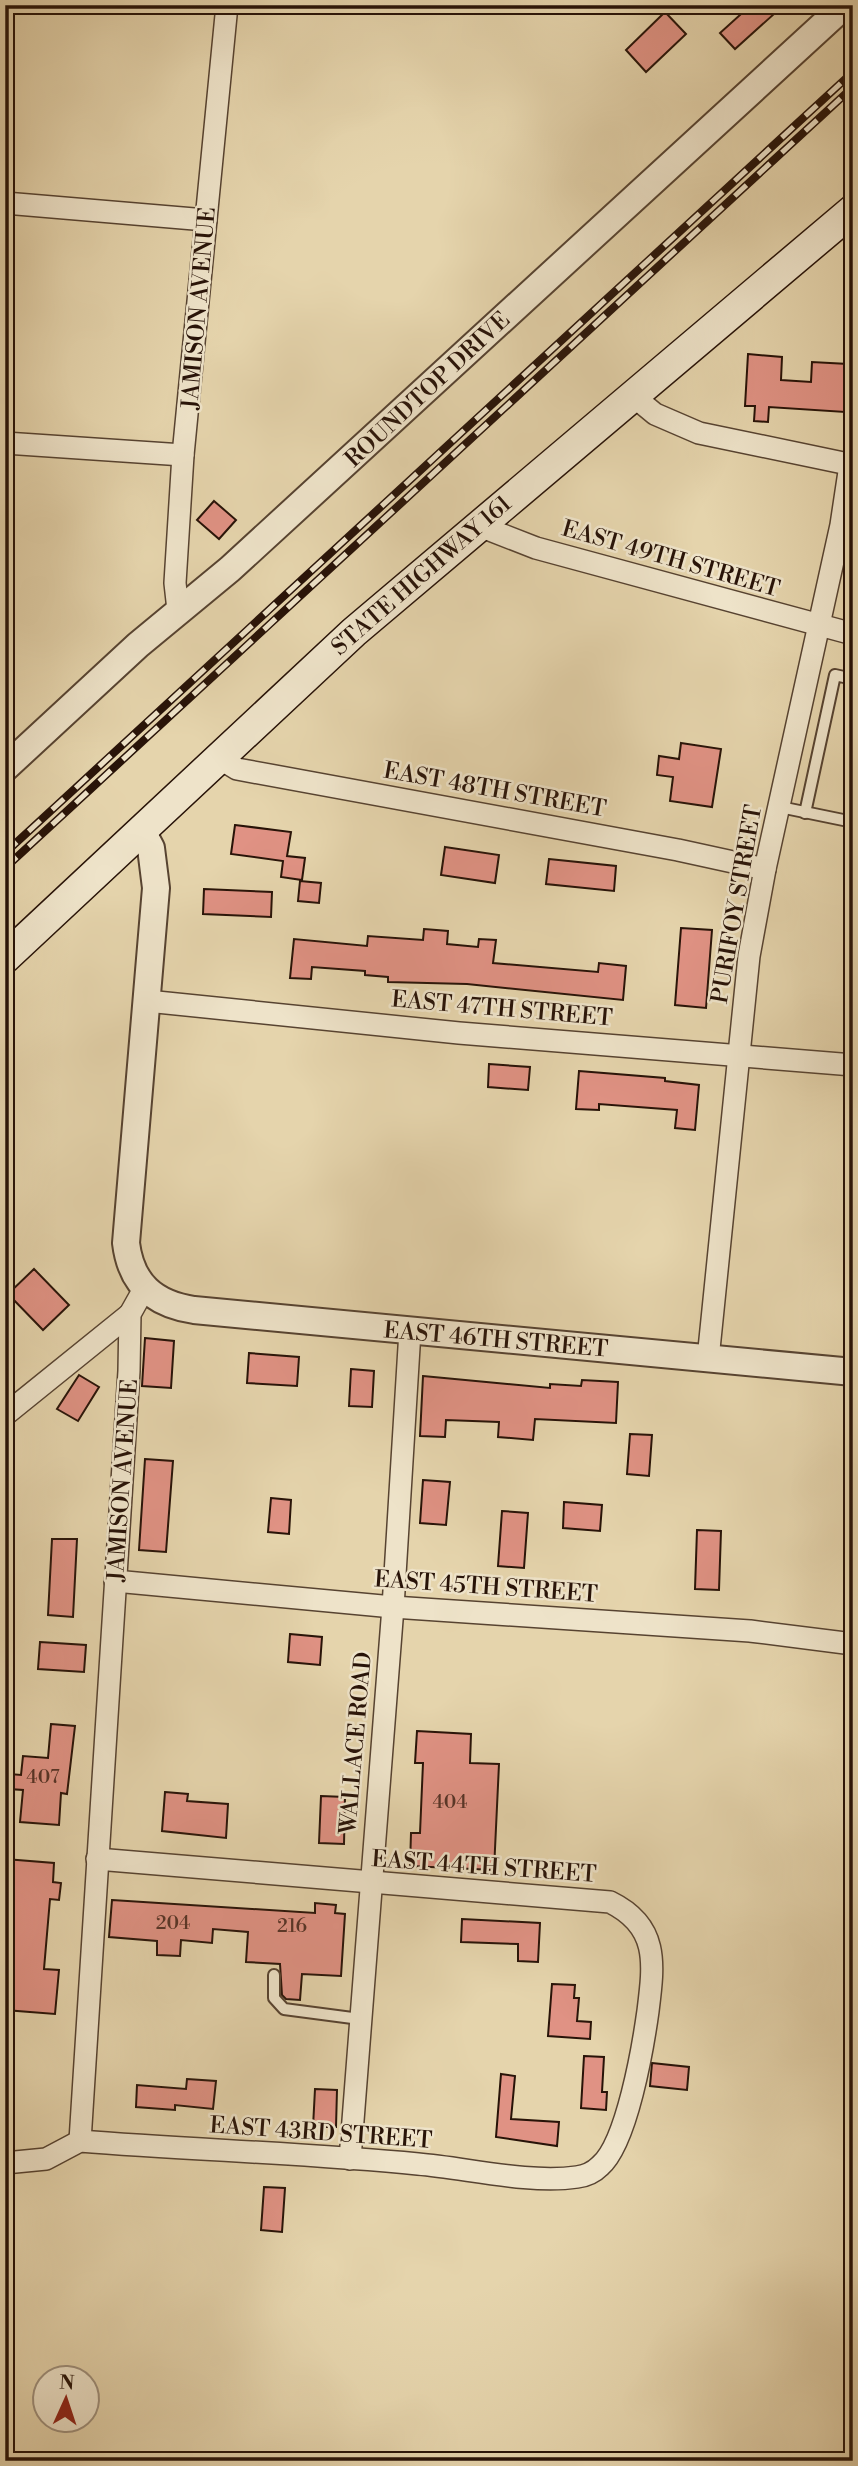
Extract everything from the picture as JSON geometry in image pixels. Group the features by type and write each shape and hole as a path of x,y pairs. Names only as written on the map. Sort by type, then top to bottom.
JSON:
{"main road":[{"name":"STATE HIGHWAY 161","path":"5,958 354,632 477,525 853,210"}],"street":[{"name":"JAMISON AVENUE","path":"178,610 175,583 183,455 227,5"},
{"name":"ROUNDTOP DRIVE","path":"5,768 178,610 230,569 845,5"},
{"path":"5,203 205,219"},
{"path":"632,395 655,414 699,433 851,465"},
{"path":"5,443 183,455"},
{"name":"PURIFOY STREET","path":"708,1359 749,956 765,869 841,524 851,465"},
{"name":"EAST 49TH STREET","path":"477,525 536,548 853,634"},
{"name":"EAST 48TH STREET","path":"219,758 237,769 678,850 765,869"},
{"path":"142,831 151,848 156,888 126,1243 131,1268 144,1289"},
{"name":"EAST 47TH STREET","path":"147,1001 459,1033 853,1065"},
{"name":"JAMISON AVENUE","path":"80,2141 130,1314 144,1289"},
{"name":"EAST 46TH STREET","path":"144,1289 176,1307 853,1372"},
{"path":"5,1415 130,1314"},
{"name":"WALLACE ROAD","path":"350,2159 393,1606 410,1331"},
{"name":"EAST 45TH STREET","path":"115,1581 393,1606 750,1630 853,1644"},
{"name":"EAST 44TH STREET","path":"97,1858 610,1902 638,1921 652,1950 651,1990 636,2078 617,2137"},
{"name":"EAST 43RD STREET","path":"80,2141 350,2159 503,2175 578,2177 600,2167 617,2137"},
{"path":"5,2163 46,2159 80,2141"}],"lane":[{"path":"805,813 835,675 853,679"},
{"path":"779,807 853,822"},
{"path":"274,1975 274,1998 284,2009 360,2020"}],"building":[{"path":"751,5 784,5 735,49 720,33"},
{"path":"665,12 686,34 646,72 626,50"},
{"path":"748,354 782,357 781,380 811,382 812,362 848,364 845,412 769,407 768,422 754,421 755,406 745,406"},
{"path":"214,501 236,520 219,539 197,520"},
{"path":"681,743 721,749 712,807 670,801 673,777 657,775 659,756 679,759"},
{"path":"235,825 291,832 287,856 305,858 302,880 281,877 283,861 231,854"},
{"path":"445,847 499,855 495,883 441,875"},
{"path":"549,859 616,866 614,891 546,884"},
{"path":"300,881 321,883 319,903 298,901"},
{"path":"204,889 272,892 271,917 203,914"},
{"path":"681,928 712,930 706,1008 675,1005"},
{"path":"424,929 448,931 447,944 478,947 479,939 496,940 493,963 598,972 599,963 626,966 623,1000 467,984 388,982 388,977 365,975 365,971 312,967 311,979 290,978 294,939 367,946 368,936 423,940"},
{"path":"489,1064 530,1067 528,1090 488,1087"},
{"path":"579,1071 665,1078 665,1081 699,1085 695,1130 675,1128 677,1110 599,1104 599,1110 576,1109"},
{"path":"34,1269 69,1305 43,1330 8,1294"},
{"path":"145,1338 174,1341 171,1388 142,1386"},
{"path":"249,1353 299,1357 297,1386 247,1383"},
{"path":"351,1369 374,1371 372,1407 349,1406"},
{"path":"79,1375 99,1387 78,1421 57,1409"},
{"path":"423,1376 550,1388 550,1384 581,1386 582,1380 618,1382 616,1423 535,1419 533,1440 498,1437 499,1422 446,1420 445,1437 420,1436"},
{"path":"630,1434 652,1435 649,1476 627,1474"},
{"path":"145,1459 173,1461 166,1552 139,1550"},
{"path":"423,1480 450,1482 446,1525 420,1523"},
{"path":"271,1498 291,1500 289,1534 268,1532"},
{"path":"564,1502 602,1505 600,1531 563,1528"},
{"path":"502,1511 528,1513 524,1568 498,1566"},
{"path":"697,1530 721,1531 719,1590 695,1589"},
{"path":"52,1539 77,1539 73,1617 48,1615"},
{"path":"290,1634 322,1637 320,1665 288,1662"},
{"path":"40,1642 86,1645 84,1672 38,1669"},
{"path":"51,1724 75,1726 67,1794 61,1793 59,1825 20,1822 23,1790 9,1789 10,1774 21,1775 23,1756 48,1758"},
{"path":"417,1731 471,1734 470,1763 499,1764 494,1870 410,1866 411,1833 420,1833 423,1763 415,1763"},
{"path":"165,1792 188,1794 187,1801 228,1804 226,1838 162,1831"},
{"path":"321,1796 345,1797 344,1844 319,1843"},
{"path":"5,1859 54,1863 53,1882 61,1883 59,1900 50,1899 44,1969 59,1970 55,2014 5,2010"},
{"path":"112,1900 315,1913 315,1903 336,1905 335,1913 345,1914 341,1976 302,1974 300,2000 286,1999 282,1995 280,1964 246,1962 248,1932 213,1929 212,1943 181,1940 180,1956 157,1955 157,1941 109,1937"},
{"path":"462,1919 540,1923 538,1962 518,1961 518,1944 461,1942"},
{"path":"552,1984 575,1985 574,1998 579,1998 577,2021 591,2022 590,2039 548,2036"},
{"path":"584,2056 604,2057 602,2092 607,2092 606,2110 581,2108"},
{"path":"652,2063 689,2067 687,2090 650,2086"},
{"path":"501,2074 515,2076 511,2119 559,2122 557,2146 496,2137"},
{"path":"187,2079 216,2081 213,2109 175,2105 175,2110 136,2107 137,2085 186,2089"},
{"path":"315,2089 337,2090 336,2127 313,2127"},
{"path":"264,2187 285,2188 282,2232 261,2230"}],"railway":[{"path":"5,853 853,72"},
{"path":"5,868 853,87"}]}
